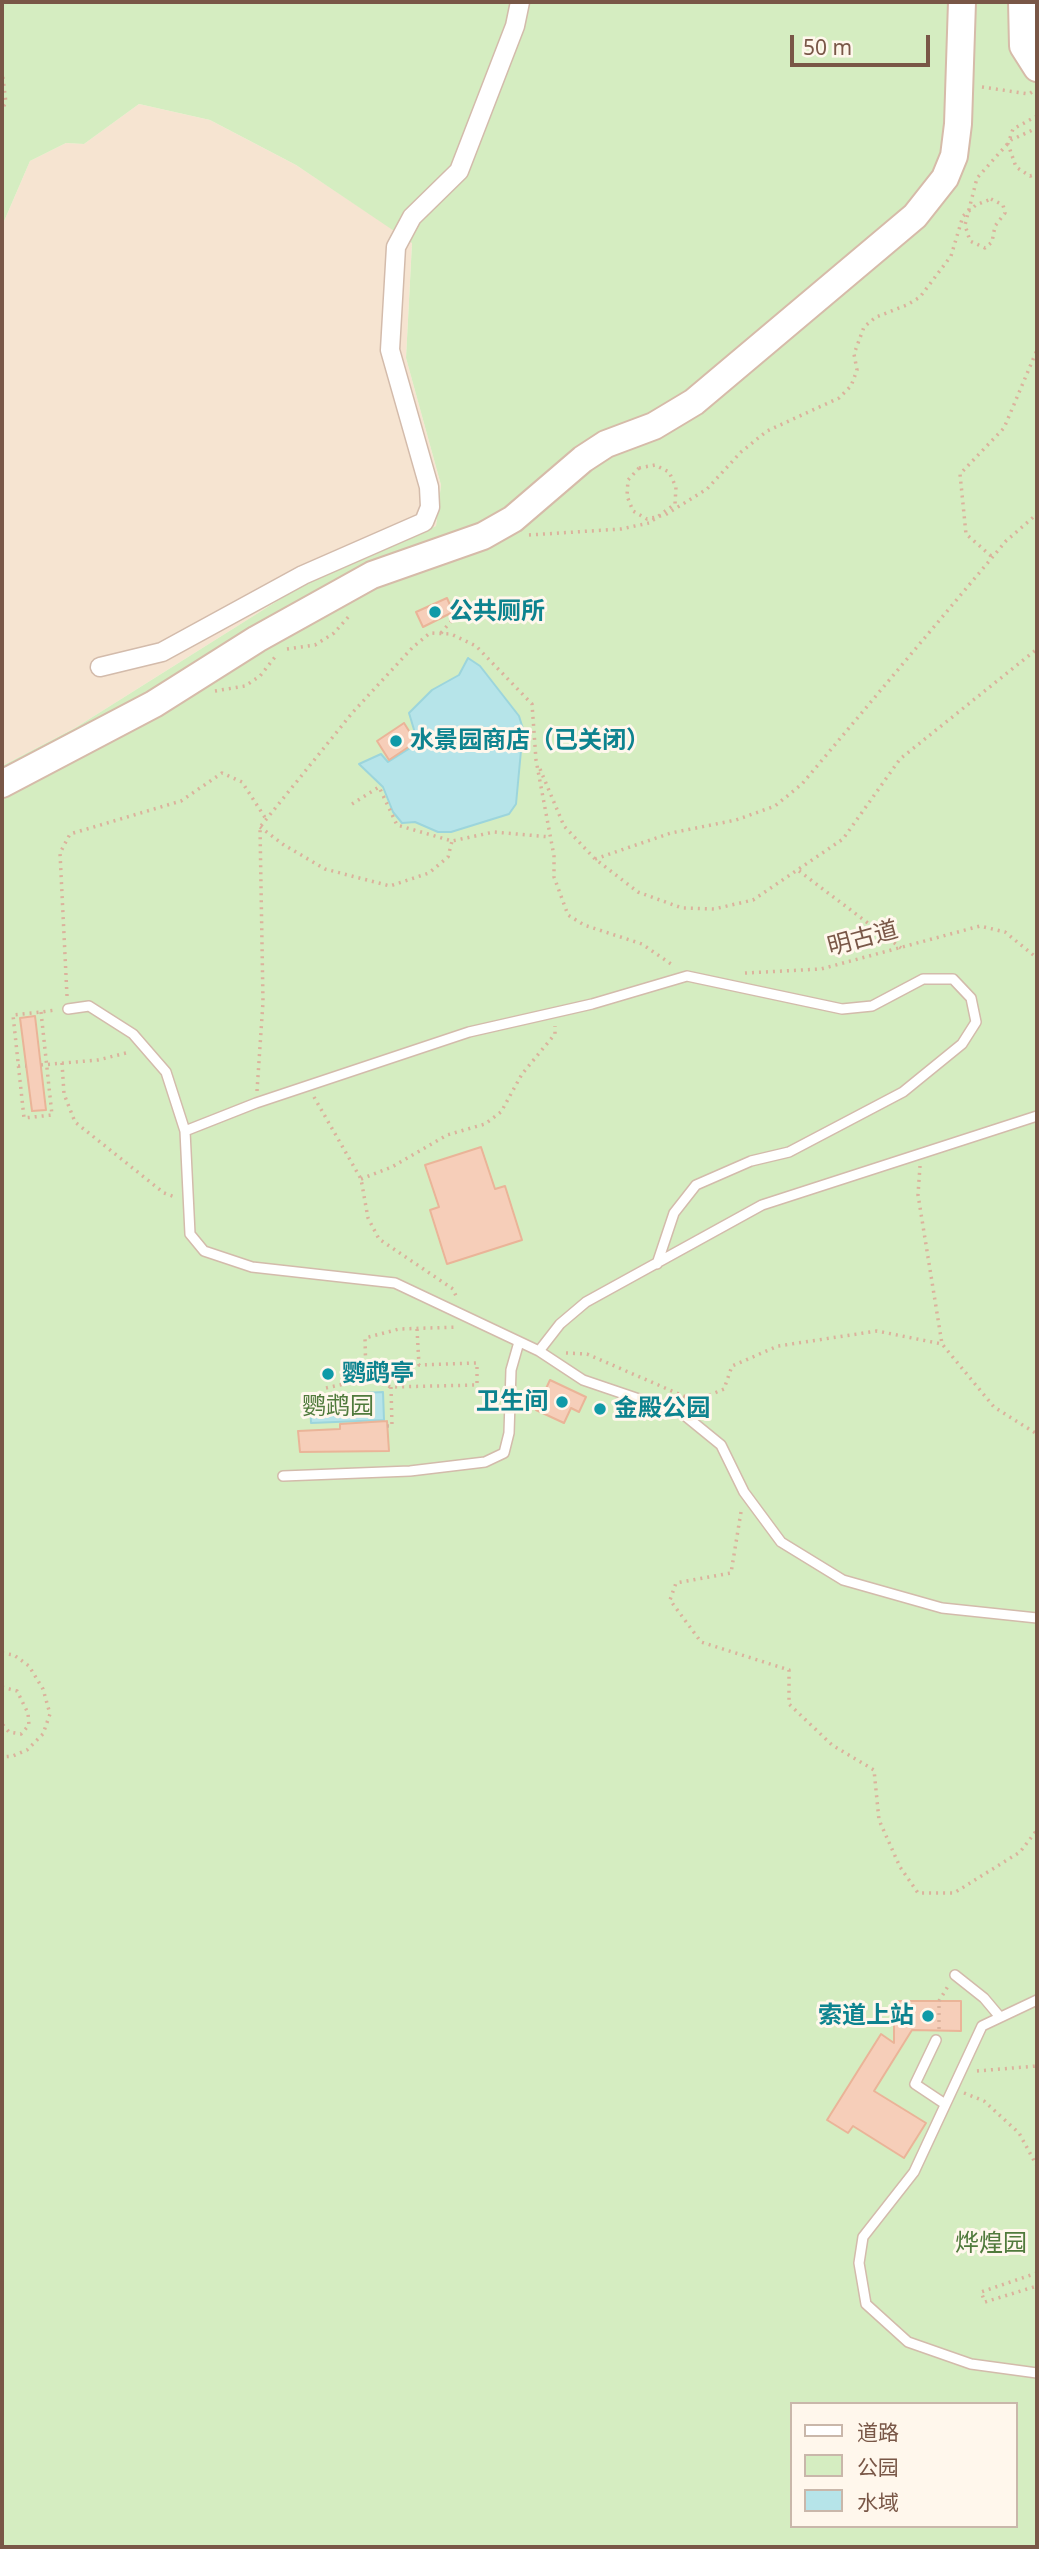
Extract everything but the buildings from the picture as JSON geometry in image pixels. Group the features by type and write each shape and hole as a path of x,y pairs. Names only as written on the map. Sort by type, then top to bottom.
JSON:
{"street":[{"path":"100,667 162,652 303,575 424,522 430,506 429,488 390,350 396,247 412,217 459,171 515,26 520,2"},
{"path":"2,784 153,704 257,639 372,575 483,536 513,519 583,459 606,444 654,426 694,402 915,216 945,178 954,156 962,2"},
{"path":"1022,2 1023,46 1037,68"}],"lane":[{"path":"185,1131 256,1103 469,1032 687,976 842,1010 872,1006 923,979 953,979 971,998 976,1021 962,1044 903,1091 854,1120 789,1152 751,1161 696,1185 674,1213 657,1264"},
{"path":"68,1009 89,1006 133,1034 166,1072 185,1131 190,1234 204,1251 252,1267 395,1283 538,1351 583,1380 683,1414 721,1445 744,1492 781,1542 843,1580 942,1608 1037,1618"},
{"path":"538,1351 560,1324 586,1301 762,1205 1037,1116"},
{"path":"283,1476 410,1471 485,1462 504,1453 509,1433 511,1370 519,1342"},
{"path":"955,1976 984,1998 1000,2017"},
{"path":"1037,2000 982,2026 914,2172 863,2237 859,2263 866,2304 908,2342 971,2364 1037,2372"},
{"path":"936,2040 915,2084 945,2104"}],"path":[{"path":"2,70 6,103 2,108"},
{"path":"959,84 1029,94"},
{"path":"1037,116 1013,129 1008,142 1016,167 1030,176 1037,174"},
{"path":"517,536 621,529 649,523 656,519 664,514 675,504 676,487 669,472 655,465 639,468 628,480 626,496 633,511 648,519 660,516 665,515 706,489 741,452 767,431 839,398 852,386 857,370 854,354 864,327 876,317 907,305 932,284 951,256 957,231 968,211 991,199 1003,205 1004,213 995,226 992,242 985,248 970,241 965,225 968,211 978,177 1008,142 1024,131 1037,128"},
{"path":"992,557 966,534 960,474 1004,428 1037,349"},
{"path":"594,859 671,833 736,820 775,806 802,784 992,557 1037,514"},
{"path":"211,691 245,686 260,676 274,657 287,648 316,645 334,633 356,603"},
{"path":"441,633 460,611"},
{"path":"256,1103 263,988 260,827 353,712 412,647 430,633 451,634 476,646 532,704 536,760 550,836 554,877 568,915 584,925 642,944 687,976"},
{"path":"536,760 564,826 594,859 638,892 681,908 714,909 753,900 843,839 900,759 1037,649"},
{"path":"41,1012 52,1115 24,1118 13,1015 68,1009 60,853 70,834 181,801 222,773 242,782 266,820"},
{"path":"352,804 379,787 397,825 452,841 494,832 550,836"},
{"path":"260,827 325,869 390,886 429,873 448,857 452,841"},
{"path":"799,871 901,947"},
{"name":"明古道","path":"741,973 821,969 980,926 1005,932 1037,958"},
{"path":"361,1179 392,1167 447,1135 485,1124 501,1112 522,1074 555,1034 555,1012"},
{"path":"41,1065 98,1060 145,1048"},
{"path":"62,1063 64,1094 75,1122 164,1193 188,1203"},
{"path":"18,1066 26,1066"},
{"path":"308,1086 361,1179 368,1217 379,1240 404,1253 453,1289 458,1301 455,1311"},
{"path":"920,1154 918,1195 942,1344 994,1407 1037,1434"},
{"path":"366,1379 365,1338 399,1329 457,1328 471,1318"},
{"path":"326,1388 366,1379 391,1387 477,1385 477,1363 419,1365 417,1329"},
{"path":"587,1354 695,1401 724,1389 732,1366 778,1346 877,1331 942,1344"},
{"path":"387,1426 392,1426 391,1387"},
{"path":"744,1492 731,1573 676,1583 670,1600 701,1642 789,1670 789,1704 832,1745 874,1770 879,1820 900,1867 918,1894 954,1893 1020,1852 1037,1830"},
{"path":"2,1653 14,1655 29,1666 43,1689 50,1714 43,1734 27,1750 2,1757"},
{"path":"2,1686 17,1691 28,1713 29,1725 21,1734 9,1732 2,1724"},
{"path":"939,2013 939,2001 955,1976"},
{"path":"959,2073 1037,2066"},
{"path":"952,2089 984,2101 993,2109 1019,2133 1037,2166"},
{"path":"1037,2273 981,2292 985,2302 1037,2286"}],"shaded area":[{"path":"139,104 210,120 296,165 412,242 406,358 441,485 436,526 309,581 75,728 2,766 2,226 30,161 66,143 84,144"}],"green space":[{"path":"2,2 1037,2 1037,2547 2,2547 2,766 75,728 309,581 436,526 441,485 406,358 412,243 296,165 210,120 139,104 84,144 66,143 30,161 2,226"}],"water":[{"path":"468,658 480,666 519,716 523,729 516,804 509,814 451,832 438,832 415,822 402,823 393,812 383,787 359,764 381,754 388,762 418,743 409,713 432,690 459,675"},
{"path":"383,1392 384,1420 311,1423 310,1400 326,1400 326,1395"}],"place":[{"name":"公共厕所","path":"435,612"},
{"name":"水景园商店（已关闭）","path":"396,741"},
{"name":"鹦鹉亭","path":"328,1374"},
{"name":"卫生间","path":"562,1402"},
{"name":"金殿公园","path":"600,1409"},
{"name":"索道上站","path":"928,2016"}],"park label":[{"name":"鹦鹉园","path":"338,1407"},
{"name":"烨煌园","path":"991,2244"}]}
